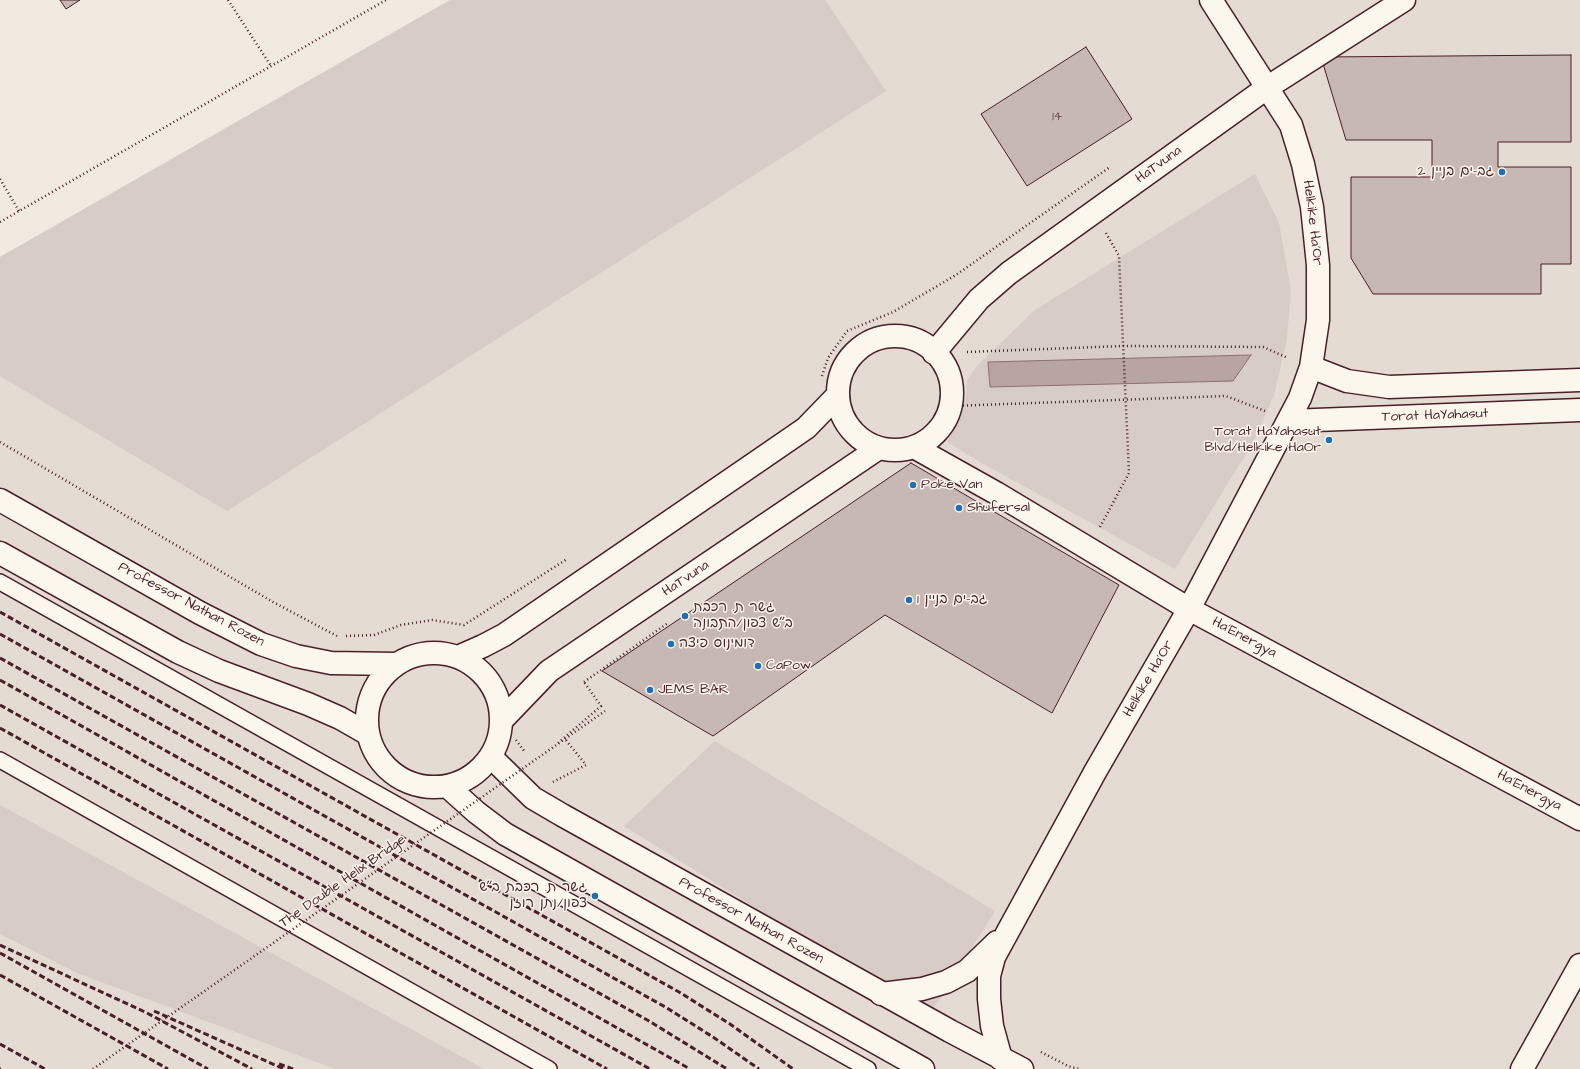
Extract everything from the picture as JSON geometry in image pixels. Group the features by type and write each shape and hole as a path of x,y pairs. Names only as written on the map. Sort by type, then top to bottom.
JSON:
{"street":[{"name":"Helkike Ha'Or","path":"1001,1059 990,1013 989,976 994,957 1004,934 1189,609 1289,421 1300,398 1311,367 1318,320 1318,265 1312,207 1303,164 1291,124 1211,0"},
{"name":"HaTvuna","path":"934,353 978,299 1010,273 1268,87 1404,0"},
{"path":"901,336 919,342 934,353 946,368 952,387 951,406 943,424 930,438 914,447 896,450 879,448 863,441 850,428 841,413 837,396 838,382 842,370 849,358 863,345 881,338 901,336"},
{"path":"1311,367 1347,381 1388,387 1580,380"},
{"path":"458,657 504,635 806,428 837,396"},
{"name":"Torat HaYahasut","path":"1289,421 1580,410"},
{"name":"Ha'Energya","path":"914,447 996,493 1189,609 1580,819"},
{"name":"HaTvuna","path":"502,720 549,671 879,448"},
{"name":"Professor Nathan Rozen","path":"0,500 200,613 261,644 296,656 332,663 396,664"},
{"path":"0,553 178,652 218,671 308,704 340,718 368,734"},
{"path":"429,653 444,653 458,657 485,675 494,689 500,704 502,720 499,739 491,757 479,770 464,780 448,786 427,787 406,782 389,770 376,754 368,734 367,714 372,694 382,677 396,664 408,658 429,653"},
{"name":"Professor Nathan Rozen","path":"491,757 533,798 882,994 1022,1069"},
{"path":"448,786 476,812 505,834 923,1069"},
{"name":"Helkike Ha'Or","path":"882,994 922,989 946,982 967,971 985,956 1004,934"},
{"path":"1522,1069 1580,965"}],"lane":[{"path":"0,582 868,1069"},
{"path":"0,760 549,1069"}],"path":[{"path":"228,0 271,66"},
{"path":"0,222 386,0"},
{"path":"821,378 828,358 847,331 893,312 956,275 1111,166"},
{"path":"0,179 19,211"},
{"path":"1088,549 1129,473 1119,256 1095,211"},
{"path":"934,353 1123,346 1263,347 1311,367"},
{"path":"951,406 1226,396 1289,421"},
{"path":"0,442 273,602 335,636 374,635 402,625 432,620 464,625 570,557"},
{"path":"558,743 601,706 566,660"},
{"name":"The Double Helix Bridge","path":"93,1069 604,711"},
{"path":"548,785 586,765 565,739"}],"shaded area":[{"path":"450,0 1580,0 1580,1069 0,1069 0,257"},
{"path":"450,0 825,0 886,91 227,511 0,376 0,257"},
{"path":"1255,174 1279,223 1291,290 1287,338 1274,395 1254,441 1175,569 980,462 947,442 966,397 967,380 978,365 1035,310"},
{"path":"1251,355 1233,381 990,387 988,362"},
{"path":"715,741 995,911 929,1016 624,826"},
{"path":"0,805 484,1069 335,1069 77,973 0,934"}],"building":[{"path":"60,0 80,0 66,9"},
{"path":"1086,47 1132,119 1027,186 981,114"},
{"name":"גב-ים בניין 2","path":"1571,55 1571,142 1498,142 1498,167 1571,167 1571,264 1541,264 1541,294 1373,294 1351,258 1351,177 1432,177 1432,140 1346,140 1321,57"},
{"name":"גב-ים בניין 1","path":"911,463 1119,585 1052,713 885,615 713,736 602,671"}],"railway":[{"path":"0,612 679,992 730,1024 793,1069"},
{"path":"0,634 667,1008 713,1037 759,1069"},
{"path":"0,658 649,1021 727,1069"},
{"path":"0,680 690,1069"},
{"path":"0,705 650,1069"},
{"path":"0,728 607,1069"},
{"path":"0,945 147,1013 252,1069"},
{"path":"0,953 208,1069"},
{"path":"0,975 168,1069"},
{"path":"154,1011 284,1069"},
{"path":"0,1044 45,1069"},
{"path":"279,1064 293,1069"}],"place":[{"name":"גב-ים בניין 2","path":"1502,172"},
{"name":"Torat HaYahasut Blvd/Helkike HaOr","path":"1329,440"},
{"name":"Poke Van","path":"913,485"},
{"name":"Shufersal","path":"959,508"},
{"name":"גב-ים בניין 1","path":"909,600"},
{"name":"גשר ת. רכבת ב״ש צפון/התבונה","path":"685,616"},
{"name":"דומינוס פיצה","path":"671,644"},
{"name":"CaPow","path":"758,666"},
{"name":"JEMS BAR","path":"650,690"},
{"name":"גשר ת. רכבת ב״ש צפון/נתן רוזן","path":"595,896"}]}
